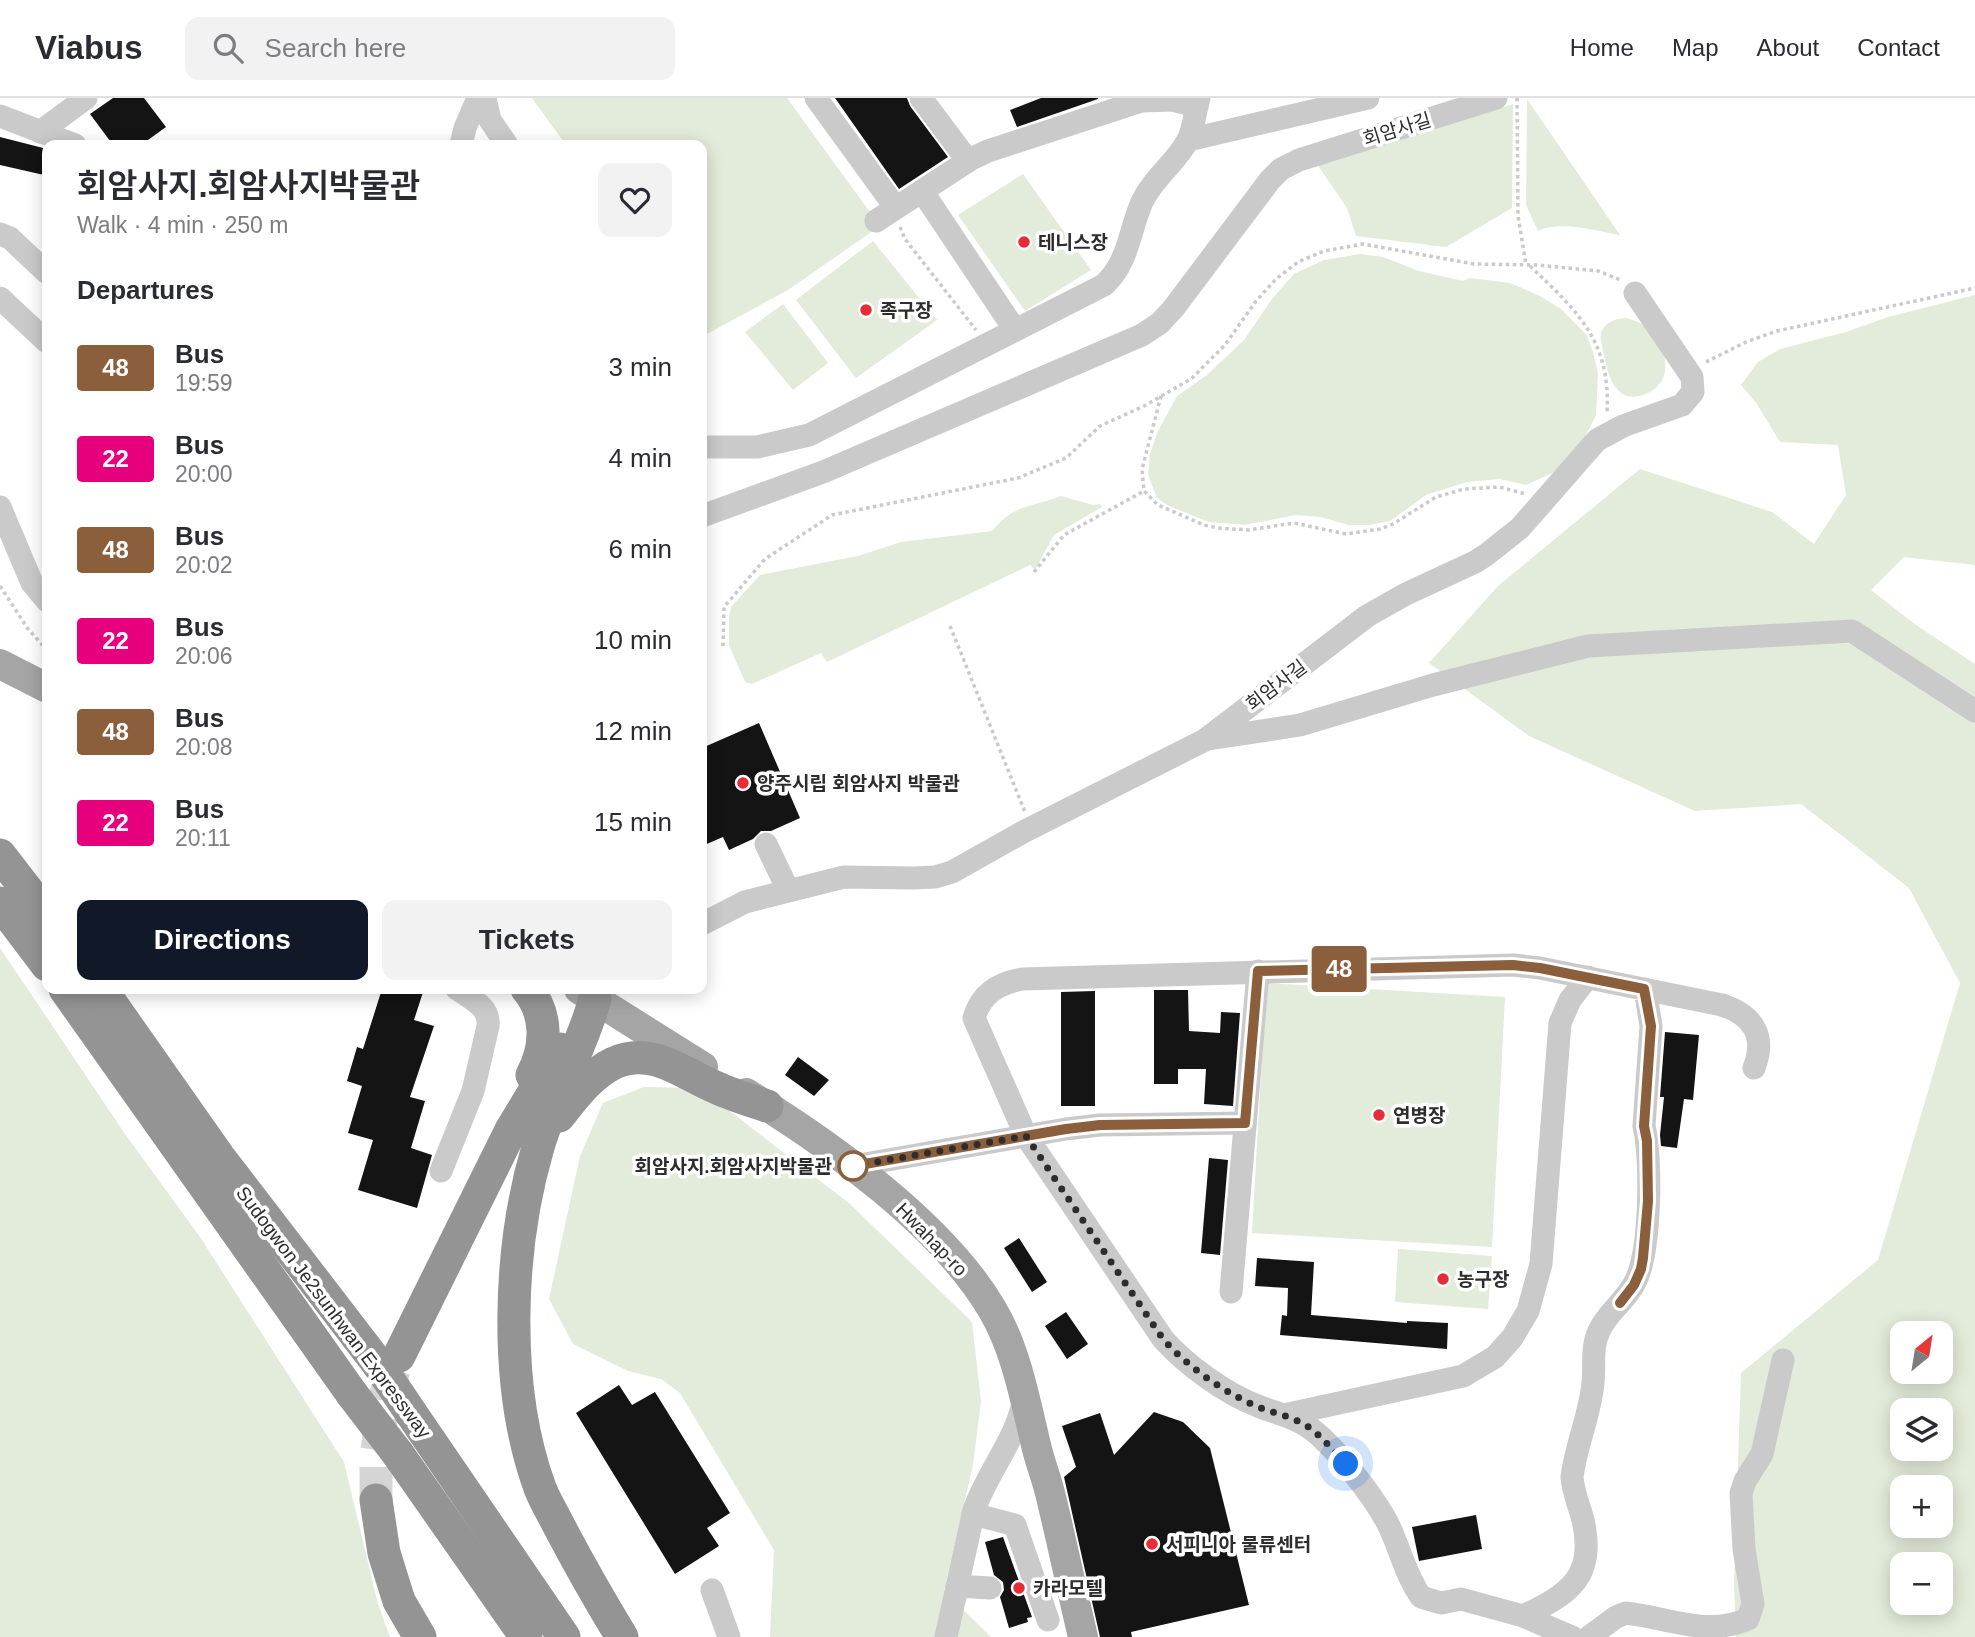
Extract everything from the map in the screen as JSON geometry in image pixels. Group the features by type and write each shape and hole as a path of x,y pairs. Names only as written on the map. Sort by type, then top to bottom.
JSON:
{"highway":[{"path":"0,855 42,910"},
{"path":"0,903 42,958"},
{"name":"Sudogwon Je2sunhwan Expressway","path":"69,994 526,1637"},
{"name":"Sudogwon Je2sunhwan Expressway","path":"105,994 219,1157 388,1360 411,1413 564,1637"},
{"path":"530,994 541,1014 543,1039 538,1060 519,1101 525,1136 526,1196 513,1326 522,1415 529,1452 541,1490 586,1578 622,1637"},
{"path":"388,1360 525,1136 569,1034 591,994"},
{"path":"525,1136 600,1071 631,1058 664,1061 715,1087 766,1106"},
{"path":"376,1500 384,1553 399,1601 419,1637"}],"main road":[{"path":"0,664 42,685"},
{"name":"Hwahap-ro","path":"595,994 853,1166 905,1209 964,1270 992,1308 1003,1331 1024,1397 1025,1438 1051,1495 1083,1637"}],"street":[{"path":"40,132 86,98"},
{"path":"462,140 478,98"},
{"path":"485,98 490,120 504,140"},
{"path":"816,98 896,208"},
{"path":"921,98 968,161"},
{"path":"1188,140 1368,98"},
{"name":"회암사길","path":"707,514 822,472 1142,335 1160,323 1173,309 1281,169 1299,160 1496,98"},
{"path":"707,447 757,447 809,435 1104,285 1124,258 1143,201 1152,185 1188,140 1198,102 1141,101 988,151 968,161 876,221"},
{"path":"0,116 62,140"},
{"path":"922,191 1016,330"},
{"path":"0,234 10,238 42,268"},
{"path":"1635,293 1688,371"},
{"path":"0,298 42,337"},
{"name":"회암사길","path":"707,921 745,902 845,877 934,877 952,873 1032,828 1205,740 1367,616 1486,555 1520,528 1597,440 1606,434 1682,405 1693,392 1694,384 1688,371"},
{"path":"0,507 32,583 42,595"},
{"path":"1205,740 1300,725 1433,685 1588,646 1852,631 1975,711"},
{"path":"766,844 788,890"},
{"path":"1572,1637 1523,1616 1461,1599 1441,1603 1421,1597 1408,1577 1389,1526 1346,1464 1308,1427 1284,1415 1256,1406 1186,1364 1163,1339 1026,1136 974,1018 985,995 1007,982 1021,979 1513,965 1722,1004 1740,1011 1749,1019 1755,1030 1759,1046 1754,1068"},
{"path":"1231,1292 1258,971"},
{"path":"1284,1415 1463,1376 1495,1357 1512,1338 1528,1311 1541,1264 1560,1023 1570,1000 1588,977"},
{"path":"1523,1616 1559,1598 1570,1589 1585,1563 1587,1544 1573,1492 1572,1477 1593,1384 1594,1347 1599,1330 1634,1285 1643,1258 1648,1201 1647,1141 1644,1126 1651,1026 1644,989"},
{"path":"441,1171 473,1091 488,1026 489,1018 484,1008 464,994"},
{"path":"853,1166 1100,1125 1245,1123"},
{"path":"1589,1637 1626,1613 1709,1629 1732,1627 1748,1619 1753,1604 1744,1549 1741,1493 1745,1481 1762,1454 1783,1360"},
{"path":"946,1637 980,1492 1025,1438"},
{"path":"973,1514 1015,1525 1048,1620"},
{"path":"957,1586 990,1588"},
{"path":"712,1590 729,1637"}],"path":[{"path":"1517,98 1518,216 1527,265 1566,300 1583,319 1592,335 1604,369 1608,396 1606,434"},
{"path":"896,208 905,239 988,344"},
{"path":"723,646 724,607 765,559 832,515 1017,478 1066,458 1100,426 1191,379 1225,345 1256,301 1276,279 1298,262 1324,251 1363,244 1474,264 1598,271 1620,279 1635,293"},
{"path":"1688,371 1746,342 1777,331 1975,288"},
{"path":"1161,396 1142,468 1144,492 1158,505 1204,525 1234,530 1293,523 1346,534 1380,529 1393,524 1436,497 1464,489 1509,488 1543,502"},
{"path":"1034,572 1063,535 1144,492"},
{"path":"0,586 28,629 42,644"},
{"path":"950,626 1032,828"}],"green space":[{"path":"532,98 787,98 880,226 788,290 707,334 707,140 562,140"},
{"path":"1527,99 1620,235 1568,226 1538,231 1526,205"},
{"path":"1513,104 1512,208 1446,247 1356,236 1347,208 1317,164"},
{"name":"테니스장","path":"1023,174 1091,270 1025,311 958,215"},
{"name":"족구장","path":"873,241 937,320 856,378 796,300"},
{"path":"1360,254 1383,257 1419,271 1463,281 1470,278 1510,283 1561,309 1586,334 1598,373 1596,415 1581,445 1559,470 1526,485 1500,479 1467,482 1426,495 1390,521 1370,525 1348,525 1321,517 1296,515 1245,525 1209,522 1169,506 1157,498 1148,475 1150,454 1158,431 1177,396 1207,375 1244,340 1272,299 1294,274 1324,260"},
{"path":"1975,295 1975,565 1904,557 1871,590 1916,625 1975,664 1975,1637 1736,1637 1734,1582 1741,1373 1878,1260 1960,983 1909,888 1801,804 1695,811 1529,736 1429,663 1498,586 1640,469 1772,512 1814,544 1846,495 1838,445 1780,442 1757,404 1741,385 1758,362 1780,349 1846,332 1888,317"},
{"path":"783,304 828,363 793,390 745,332"},
{"path":"1625,318 1649,329 1664,354 1665,372 1662,380 1657,387 1637,397 1621,393 1615,387 1601,341 1601,332 1607,324"},
{"path":"1061,496 1093,505 1100,504 1102,507 1054,535 1035,570 1030,565 827,662 821,653 752,684 745,682 729,645 729,616 731,607 760,575 858,556 901,542 992,531 1015,511"},
{"path":"0,948 125,1134 200,1237 344,1462 378,1604 390,1637 0,1637"},
{"name":"연병장","path":"1266,983 1505,997 1492,1247 1252,1233"},
{"path":"644,1087 700,1088 850,1204 972,1322 981,1401 973,1465 944,1591 991,1637 770,1637 774,1550 680,1393 661,1379 628,1371 573,1344 549,1299 580,1156 603,1103"},
{"name":"농구장","path":"1398,1249 1492,1256 1488,1309 1395,1302"}],"building":[{"path":"113,98 144,98 166,127 148,140 109,140 90,114"},
{"path":"835,98 907,98 910,106 948,157 899,189"},
{"path":"1041,98 1098,99 1017,127 1010,110"},
{"path":"0,137 42,148 42,175 0,165"},
{"name":"양주시립 회암사지 박물관","path":"759,723 800,818 771,831 761,831 753,839 729,850 723,837 707,844 707,746"},
{"path":"1154,990 1188,990 1189,1031 1220,1033 1221,1012 1240,1013 1233,1106 1204,1104 1206,1069 1178,1069 1178,1084 1154,1084"},
{"path":"1095,991 1095,1106 1061,1106 1061,992"},
{"path":"380,994 422,994 414,1020 434,1026 410,1097 425,1101 411,1148 432,1155 417,1208 358,1190 373,1140 348,1133 362,1086 347,1081 357,1047 363,1049"},
{"path":"1665,1032 1699,1035 1693,1100 1684,1099 1677,1148 1661,1146 1664,1097 1660,1097"},
{"path":"798,1057 829,1080 814,1096 785,1075"},
{"path":"1209,1158 1228,1160 1220,1255 1201,1253"},
{"path":"1019,1238 1047,1282 1032,1292 1004,1248"},
{"path":"1257,1258 1314,1262 1311,1315 1407,1323 1448,1323 1447,1349 1280,1335 1282,1315 1287,1316 1288,1288 1255,1286"},
{"path":"1066,1312 1088,1344 1067,1359 1045,1326"},
{"path":"619,1385 632,1405 655,1392 730,1513 707,1528 719,1546 675,1574 576,1413"},
{"name":"서피니아 물류센터","path":"1154,1412 1183,1422 1210,1448 1249,1605 1131,1632 1132,1637 1100,1637 1064,1477 1076,1467 1062,1426 1100,1413 1114,1455"},
{"path":"1476,1515 1482,1549 1419,1561 1412,1527"},
{"path":"1003,1537 1032,1617 1027,1618 1028,1622 1009,1628 1000,1597 1004,1590 1003,1582 994,1575 985,1542"}],"tunnel":[{"path":"376,1500 376,1457 384,1400 398,1358"}],"bus line":[{"name":"48","path":"853,1166 1100,1125 1245,1123 1258,971 1513,965 1540,968 1644,989 1651,1026 1644,1126 1647,1141 1648,1201 1641,1269 1634,1285 1620,1303"}],"place":[{"name":"테니스장","path":"1024,242"},
{"name":"족구장","path":"866,310"},
{"name":"양주시립 회암사지 박물관","path":"743,783"},
{"name":"연병장","path":"1379,1115"},
{"name":"회암사지.회암사지박물관","path":"853,1166"},
{"name":"농구장","path":"1443,1279"},
{"name":"서피니아 물류센터","path":"1152,1544"},
{"name":"카라모텔","path":"1019,1588"}],"route":[{"path":"853,1166 1026,1136 1163,1339 1186,1364 1256,1406 1282,1413 1308,1427 1346,1464"}]}
